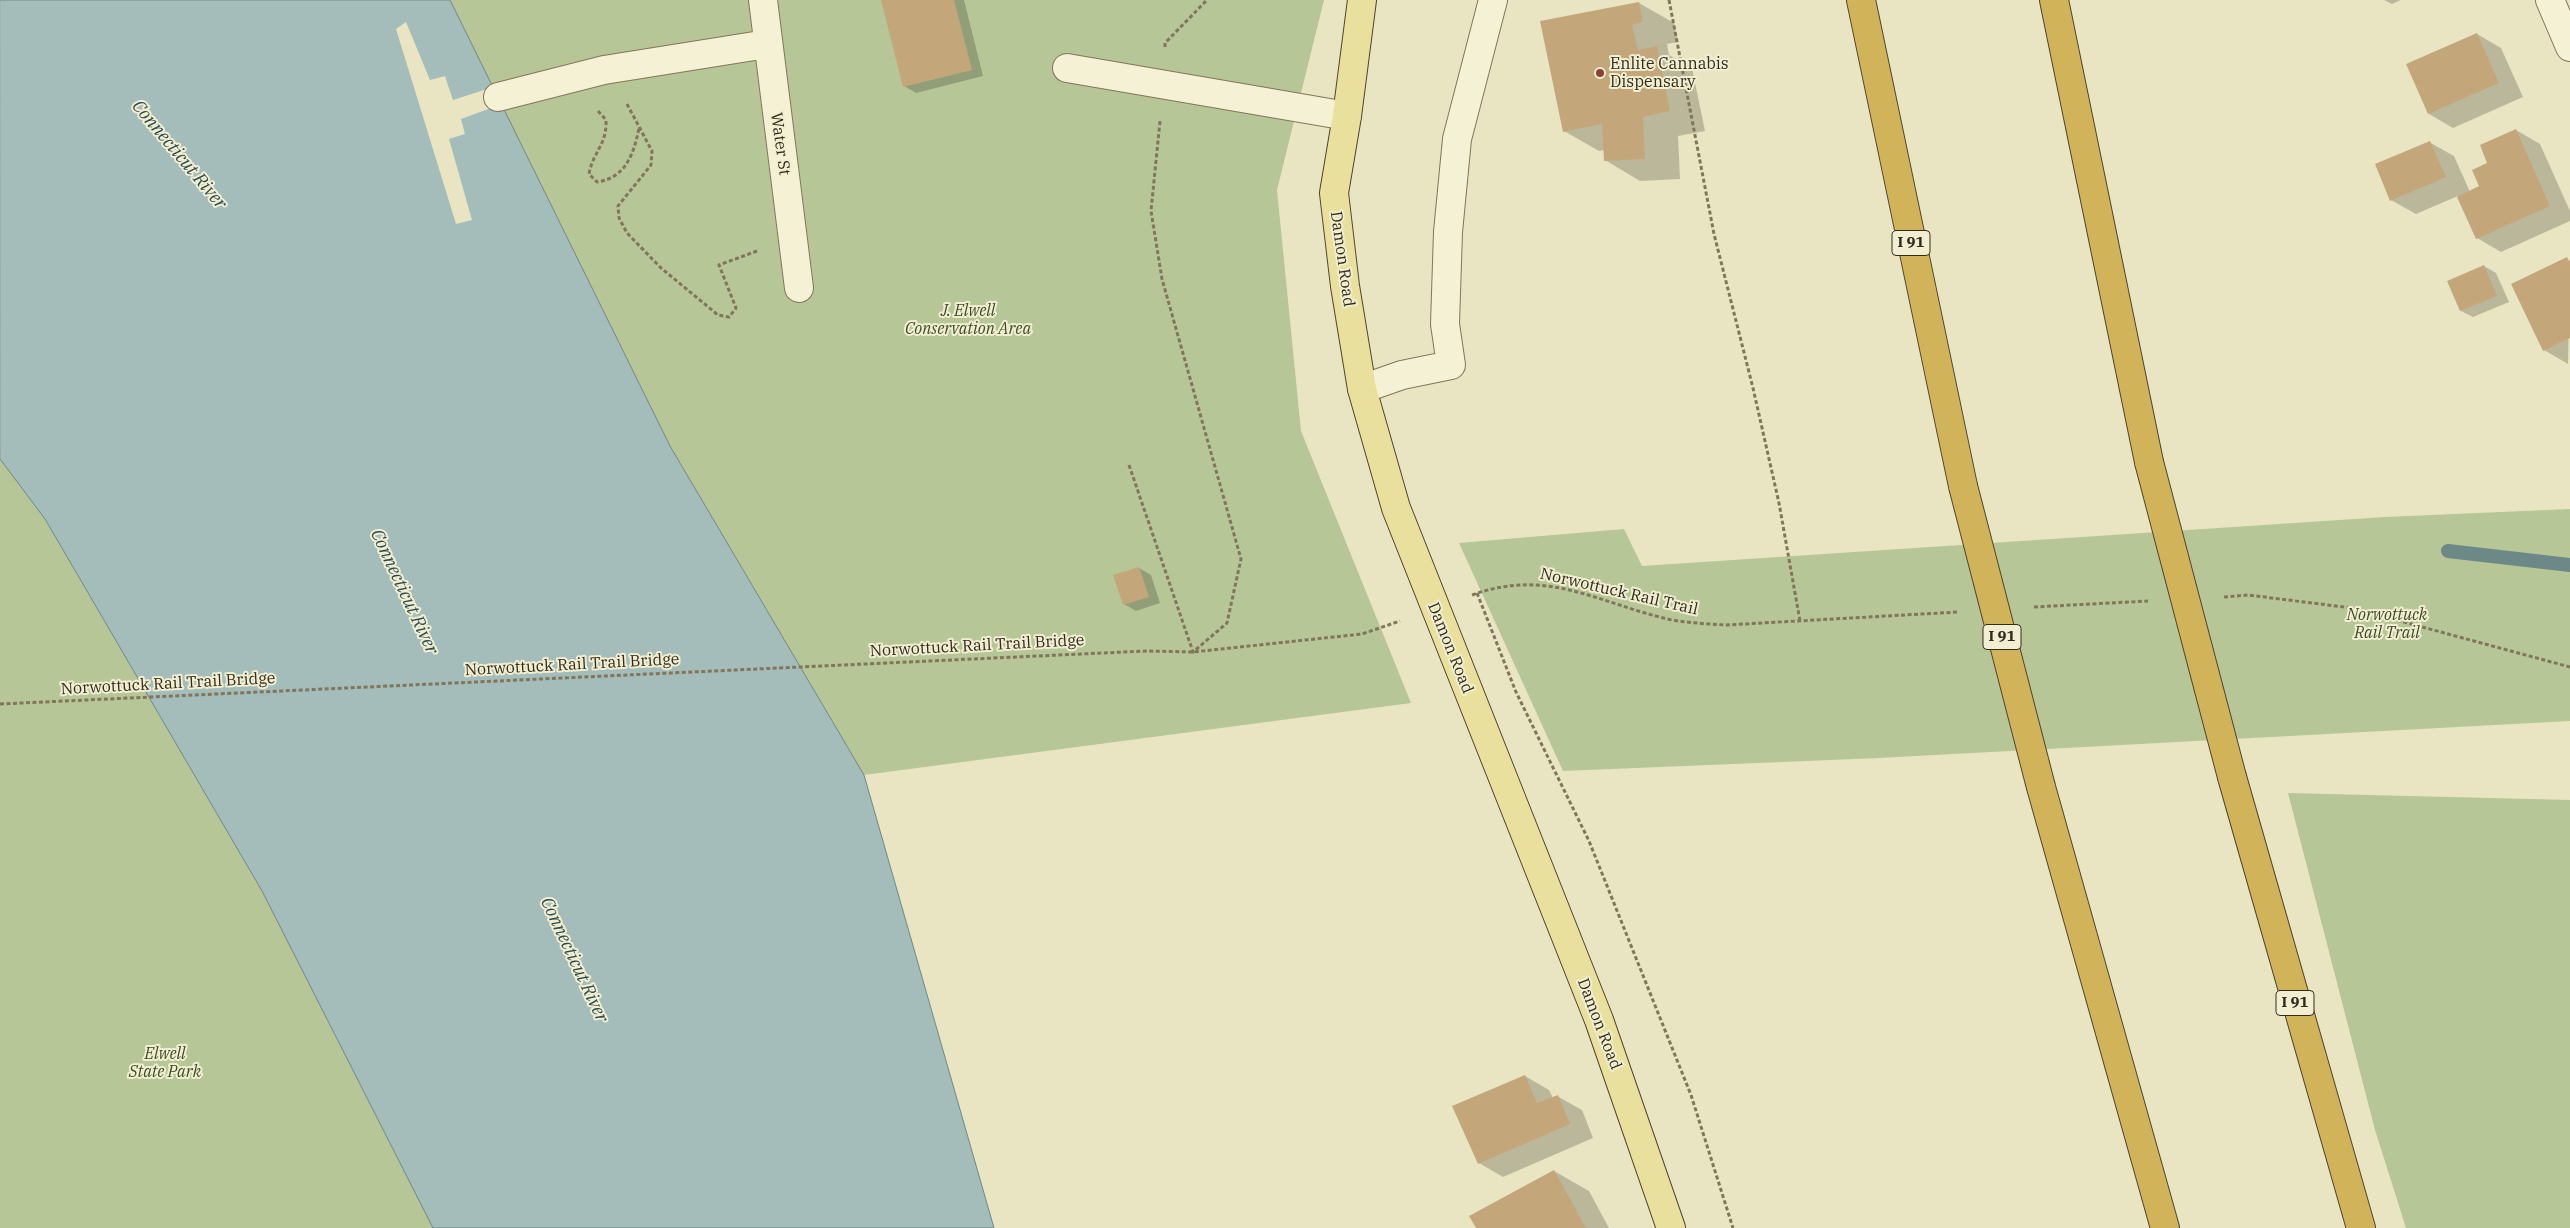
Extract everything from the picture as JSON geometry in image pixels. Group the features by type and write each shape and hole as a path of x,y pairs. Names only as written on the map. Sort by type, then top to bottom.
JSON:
{"highway":[{"name":"I 91","path":"1861,0 1963,486 2041,787 2165,1228"},
{"name":"I 91","path":"2054,0 2149,462 2232,777 2361,1228"}],"main road":[{"name":"Damon Road","path":"1362,0 1347,116 1334,193 1345,286 1362,389 1396,508 1599,1020 1671,1228"},
{"name":"Damon Road","path":"1357,45 1374,0"}],"street":[{"name":"Water St","path":"763,0 799,288"},
{"path":"1362,389 1402,375 1450,365 1445,324 1448,232 1457,139 1493,0"},
{"path":"2550,0 2570,47"},
{"path":"498,97 610,68 767,44"},
{"path":"1067,68 1347,116"}],"path":[{"path":"1194,652 1227,623 1242,559 1162,279 1151,211 1165,43 1207,0"},
{"path":"1669,0 1714,234 1756,398 1779,503 1800,621"},
{"path":"610,68 652,151 651,164 618,206 619,218 627,233 661,268 718,315 729,317 736,308 719,266 792,237"},
{"path":"593,110 600,112 606,120 607,134 600,150 591,160 589,174 597,182 610,180 623,170 634,151 639,127"},
{"path":"1129,466 1194,652"},
{"name":"Norwottuck Rail Trail","path":"1726,625 1670,619 1618,602 1544,584 1518,583 1494,587 1477,593 1516,692 1589,841 1691,1095 1733,1228"},
{"path":"2248,595 2352,608 2570,667"},
{"path":"1194,652 1362,634"},
{"name":"Norwottuck Rail Trail Bridge","path":"0,704 1146,651 1194,652"}],"green space":[{"name":"J. Elwell Conservation Area","path":"450,0 1324,0 1277,190 1301,431 1411,703 864,775 670,446"},
{"name":"Elwell State Park","path":"0,459 45,519 262,891 433,1228 0,1228"},
{"name":"Norwottuck Rail Trail","path":"2570,509 2570,721 1879,758 1563,771 1459,543 1624,529 1642,566 2385,517"},
{"path":"2288,793 2570,800 2570,1228 2406,1228 2375,1130"}],"water":[{"name":"Connecticut River","path":"0,0 450,0 670,446 864,775 994,1228 433,1228 262,891 45,519 0,459"}],"pier":[{"path":"406,22 430,80 445,76 453,100 493,87 502,104 461,119 465,134 449,139 472,220 456,224 396,29"}],"building":[{"path":"881,0 954,0 972,70 903,87"},
{"path":"1639,2 1643,22 1632,25 1638,50 1657,46 1670,111 1643,117 1645,159 1604,161 1602,124 1563,132 1540,21"},
{"path":"2477,33 2499,83 2428,114 2406,64"},
{"path":"2516,129 2550,206 2476,239 2457,197 2479,186 2472,170 2487,163 2480,145"},
{"path":"2430,141 2446,177 2390,201 2375,164"},
{"path":"2567,257 2570,263 2570,338 2543,351 2511,284"},
{"path":"2484,265 2497,296 2460,311 2447,281"},
{"path":"1139,567 1149,597 1123,605 1113,575"},
{"path":"1525,1075 1537,1103 1558,1095 1570,1124 1478,1164 1452,1106"},
{"path":"1554,1170 1586,1228 1476,1228 1469,1216"}],"waterway":[{"path":"2448,551 2570,565"}],"place":[{"name":"Enlite Cannabis Dispensary","path":"1600,73"}]}
